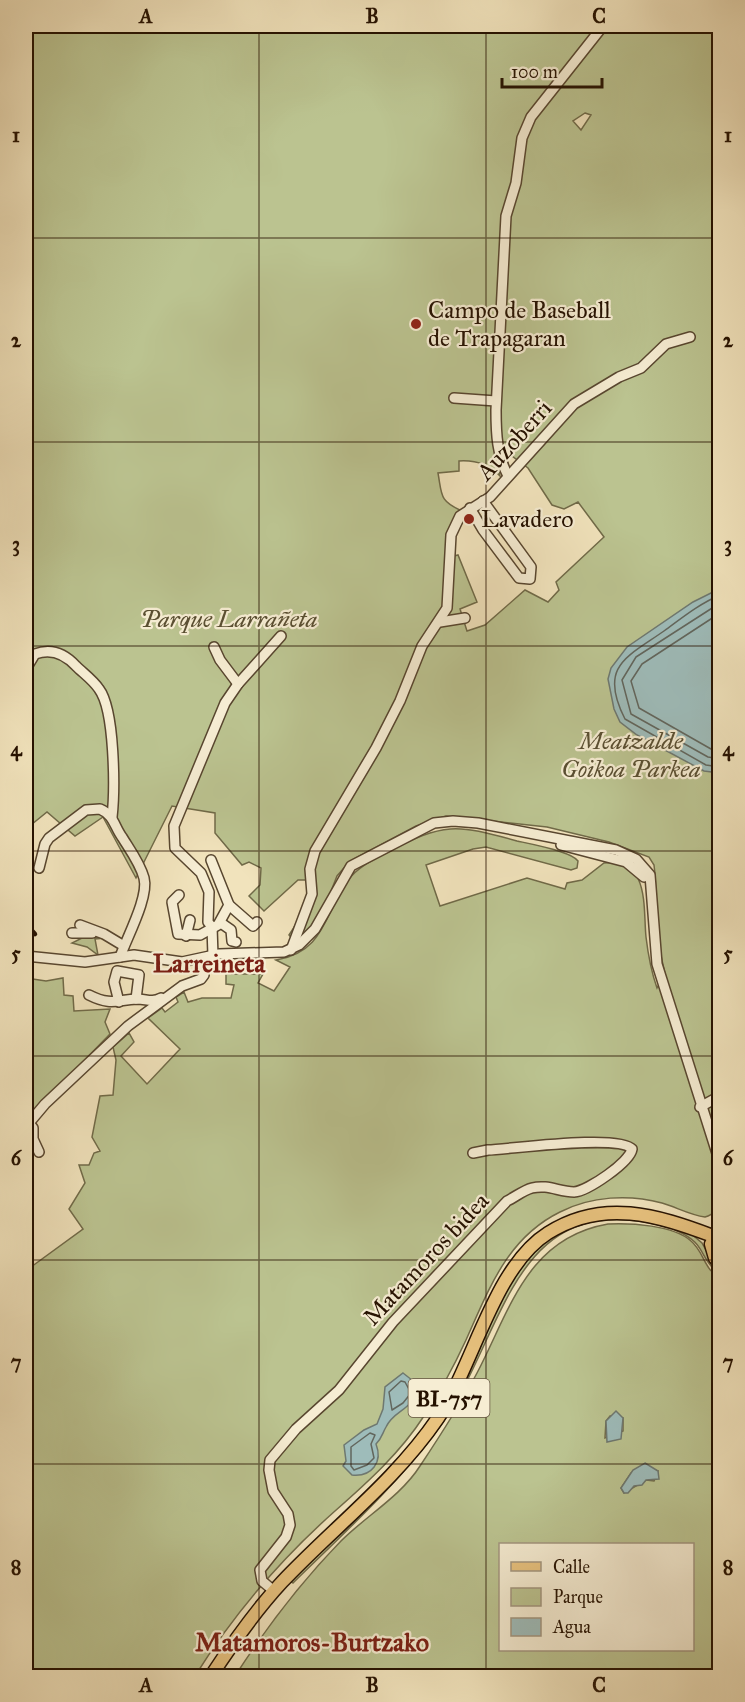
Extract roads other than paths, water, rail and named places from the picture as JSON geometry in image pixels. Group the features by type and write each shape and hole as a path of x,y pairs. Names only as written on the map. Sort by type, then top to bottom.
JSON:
{"main road":[{"name":"BI-757","path":"211,1677 274,1591 374,1494 422,1441 457,1385 508,1277 530,1247 547,1233 586,1216 624,1211 652,1215 716,1232 712,1251 720,1264"}],"street":[{"path":"508,477 501,461 497,442 496,401 506,216 516,183 522,138 531,117 603,26"},
{"name":"Auzoberri","path":"291,950 312,894 310,872 315,851 376,748 400,701 422,646 440,622 447,608 452,535 460,516 483,501 508,477 574,404 619,377 641,368 666,344 690,337"},
{"path":"454,398 496,401"},
{"path":"470,508 483,530 519,578 530,579 531,567 483,501"},
{"path":"440,622 465,618"},
{"path":"211,899 201,873 175,848 173,832 175,822 220,714 238,684 281,636"},
{"path":"214,647 220,660 238,684"},
{"path":"26,669 35,654 52,650 69,659 100,690 108,710 111,739 114,795 112,817"},
{"path":"39,868 45,844 86,810 100,809 112,817 145,880 140,905 120,957"},
{"path":"26,956 85,962 134,955 175,962 213,956 269,954 291,950 315,929 346,871 362,858 434,823 453,821 498,828 594,845 628,855 640,863 650,875 657,964 700,1107 720,1163"},
{"path":"212,860 229,905 253,926 257,922"},
{"path":"213,956 212,927 208,922 215,880 219,878"},
{"path":"179,895 172,902 171,910 176,932 186,936 200,935 221,923 229,905"},
{"path":"186,936 190,920"},
{"path":"221,923 231,930 232,941 236,942"},
{"path":"80,925 104,934 124,946"},
{"path":"72,933 104,934"},
{"path":"26,1135 27,1123 128,1026 182,986 201,979 204,975 202,959"},
{"path":"119,1002 114,982 117,971 139,975 136,999"},
{"path":"89,995 100,1001 164,1000"},
{"path":"700,1107 720,1096"},
{"path":"27,1123 33,1128 33,1139 39,1152"},
{"name":"Matamoros bidea","path":"274,1591 262,1581 260,1570 286,1537 290,1525 288,1514 273,1491 269,1470 270,1460 281,1445 339,1390 393,1322 507,1202 531,1188 549,1186 564,1191 585,1190 618,1167 631,1155 632,1149 622,1143 581,1142 473,1153"}],"water":[{"path":"719,589 719,773 704,771 637,735 620,722 614,709 608,679 611,668 627,647 693,602"},
{"path":"403,1373 417,1384 413,1399 394,1416 376,1444 378,1457 374,1467 365,1474 352,1475 343,1466 346,1461 344,1445 364,1430 377,1424 383,1409 385,1387"},
{"path":"616,1411 623,1418 621,1439 607,1442 606,1421"},
{"path":"645,1463 658,1471 659,1479 646,1480 642,1485 634,1486 628,1493 624,1493 621,1488 633,1470"}],"railway":[{"path":"26,924 35,934"}],"place":[{"name":"Campo de Baseball de Trapagaran","path":"416,324"},
{"name":"Lavadero","path":"469,519"}],"district":[{"name":"Larreineta","path":"209,963"},
{"name":"Matamoros-Burtzako","path":"312,1642"}],"park label":[{"name":"Parque Larrañeta","path":"229,619"},
{"name":"Meatzalde Goikoa Parkea","path":"631,755"}]}
